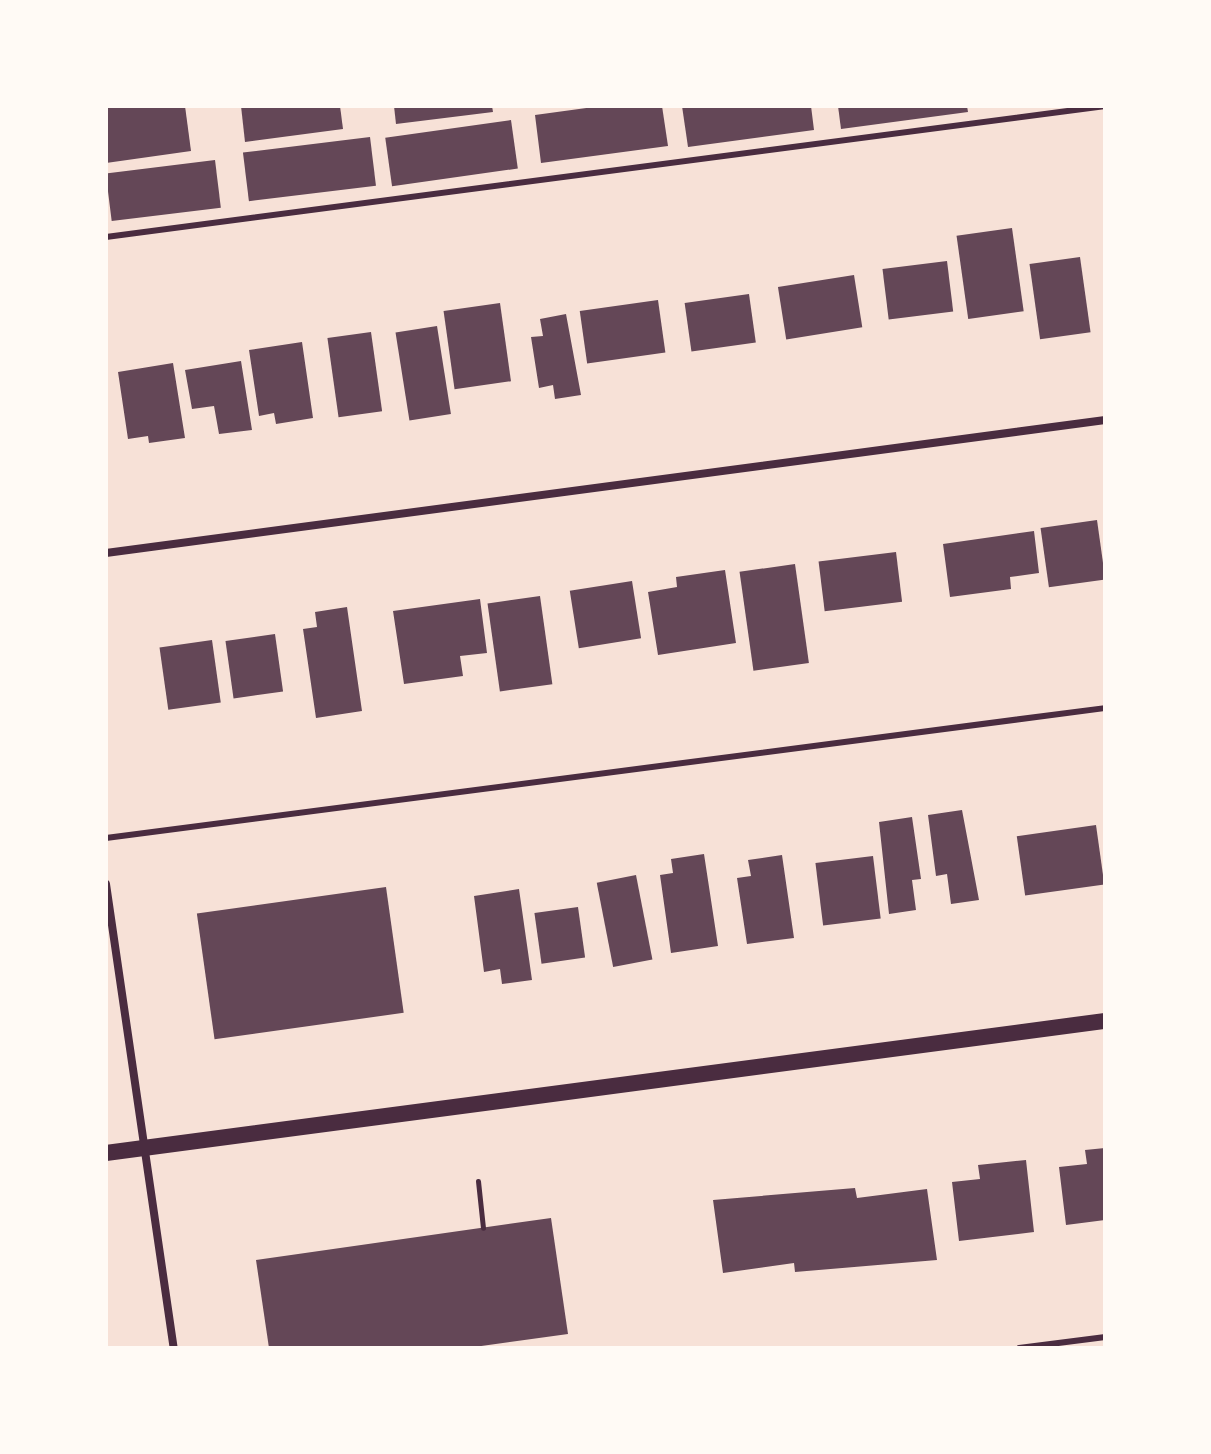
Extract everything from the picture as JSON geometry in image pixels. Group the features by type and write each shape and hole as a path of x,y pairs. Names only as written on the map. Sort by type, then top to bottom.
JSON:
{"main road":[{"path":"106,1153 1105,1021"}],"street":[{"path":"106,553 1105,420"},
{"path":"106,884 174,1348"}],"lane":[{"path":"106,237 1105,106"},
{"path":"106,838 1105,708"},
{"path":"1019,1348 1105,1337"}],"path":[{"path":"478,1181 483,1228"}],"building":[{"path":"106,106 185,106 191,151 106,163"},
{"path":"241,106 340,106 343,129 245,142"},
{"path":"394,106 492,106 493,112 396,124"},
{"path":"601,106 662,106 668,146 541,163 535,115"},
{"path":"682,106 811,106 814,130 688,147"},
{"path":"838,106 967,106 968,112 841,129"},
{"path":"511,120 518,169 392,186 385,138"},
{"path":"370,137 376,186 249,201 243,153"},
{"path":"215,160 221,208 112,221 106,173"},
{"path":"1012,228 1024,311 968,319 957,236"},
{"path":"1080,257 1091,332 1040,339 1029,264"},
{"path":"947,261 953,312 889,320 882,269"},
{"path":"854,275 862,327 786,339 778,287"},
{"path":"749,294 756,343 691,352 685,303"},
{"path":"658,300 665,352 587,363 580,311"},
{"path":"500,303 511,381 455,389 444,311"},
{"path":"566,314 581,395 555,399 553,385 539,388 531,337 543,336 540,319"},
{"path":"437,326 451,414 409,420 396,333"},
{"path":"371,332 382,411 339,417 327,338"},
{"path":"302,342 313,418 276,424 274,413 259,416 249,350"},
{"path":"241,361 252,430 219,434 214,406 192,409 185,370"},
{"path":"173,363 185,438 149,443 148,436 128,439 118,372"},
{"path":"1097,520 1105,579 1049,587 1041,528"},
{"path":"1034,531 1039,573 1010,577 1011,589 950,597 943,544"},
{"path":"896,552 902,602 825,611 819,562"},
{"path":"795,564 809,663 753,671 740,572"},
{"path":"725,570 736,643 658,655 648,592 677,587 676,577"},
{"path":"632,581 641,638 579,648 570,591"},
{"path":"540,596 552,684 500,692 488,603"},
{"path":"480,599 487,653 460,656 463,676 404,684 393,611"},
{"path":"347,607 362,711 316,718 303,629 317,627 315,612"},
{"path":"275,634 283,691 234,698 225,641"},
{"path":"212,640 221,702 168,710 160,647"},
{"path":"962,810 979,900 951,904 947,874 936,876 928,815"},
{"path":"912,817 921,879 912,880 916,910 889,914 879,822"},
{"path":"1096,825 1104,884 1025,896 1017,836"},
{"path":"704,854 718,946 671,953 660,875 673,873 671,859"},
{"path":"782,855 794,938 747,944 737,878 751,876 748,860"},
{"path":"873,856 881,919 823,926 815,863"},
{"path":"636,875 652,959 613,967 597,883"},
{"path":"386,887 404,1013 215,1039 197,914"},
{"path":"519,889 532,980 502,984 500,969 484,972 474,896"},
{"path":"578,907 585,958 542,964 534,913"},
{"path":"1105,1148 1105,1220 1066,1225 1059,1167 1087,1164 1085,1150"},
{"path":"1026,1160 1034,1232 959,1241 952,1182 980,1179 978,1165"},
{"path":"855,1188 857,1198 927,1189 937,1260 795,1272 794,1263 723,1273 713,1200"},
{"path":"551,1218 568,1334 467,1348 269,1348 256,1260"}]}
